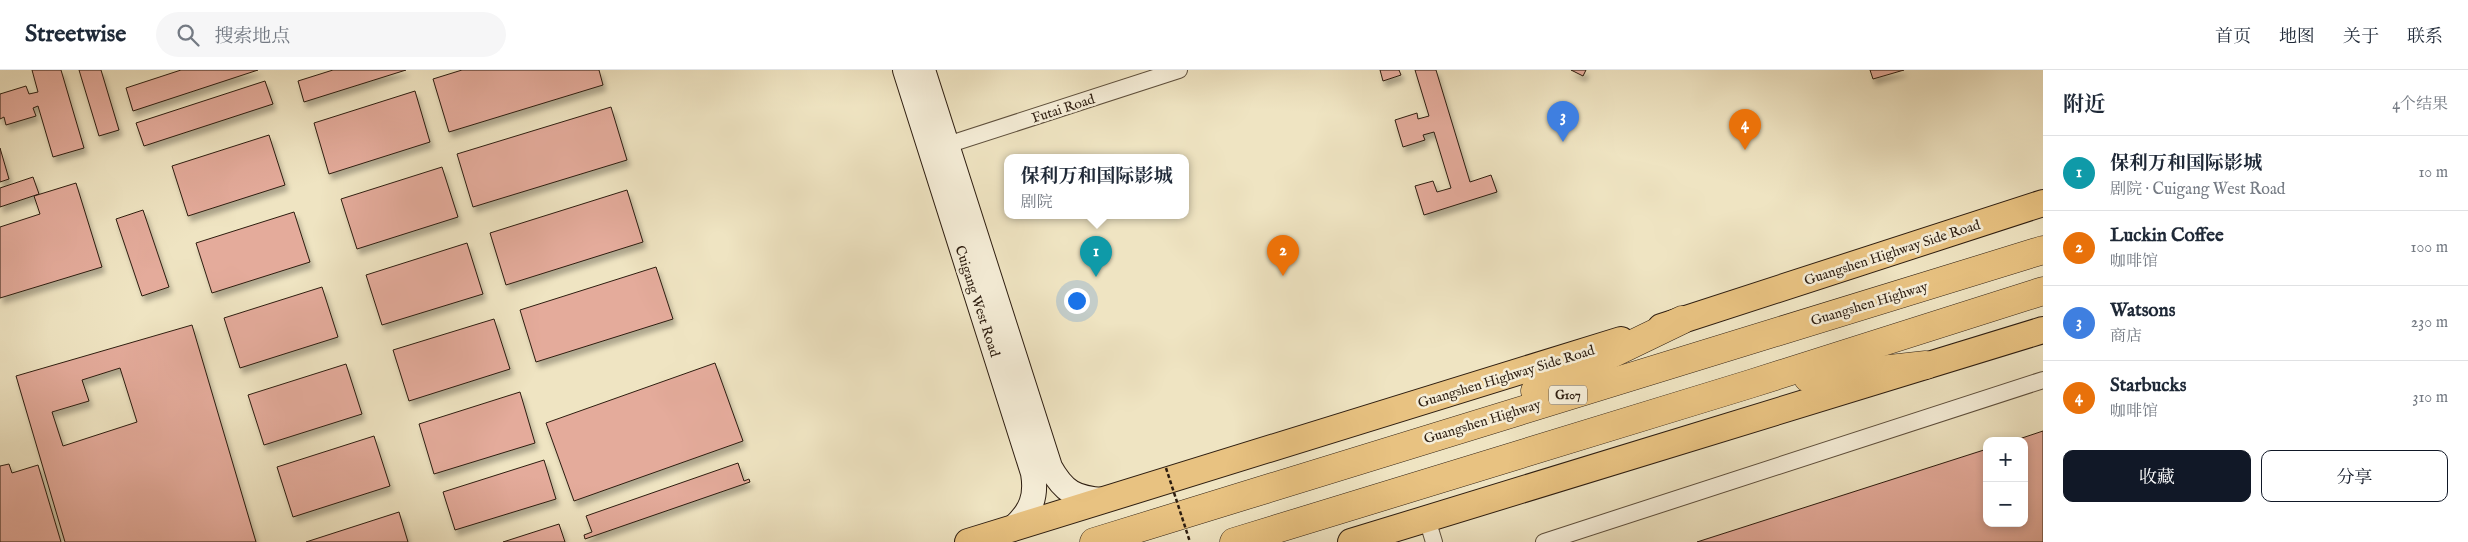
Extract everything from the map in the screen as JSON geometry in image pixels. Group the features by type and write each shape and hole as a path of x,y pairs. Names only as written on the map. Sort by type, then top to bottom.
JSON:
{"highway":[{"name":"Guangshen Highway","path":"1094,542 2043,250"},
{"path":"1234,542 1750,384 2043,291"},
{"path":"1454,430 1682,320"},
{"path":"1750,384 1926,366"}],"main road":[{"name":"Cuigang West Road","path":"905,70 1029,432 1059,483 1078,496 1103,500"},
{"name":"Cuigang West Road","path":"923,70 947,145 1029,432 1035,488 1033,503 1026,516 1014,528"},
{"name":"Guangshen Highway Side Road","path":"968,542 1547,364 2043,203"},
{"path":"1351,542 1431,530 1926,366 2043,330"}],"street":[{"name":"Futai Road","path":"947,145 1179,70"},
{"path":"1544,542 2043,380"}],"path":[{"path":"1166,468 1190,542"}],"building":[{"path":"32,70 61,70 84,148 53,157 38,106 33,108 36,116 6,125 4,117 0,119 0,94 26,86 29,94 38,92"},
{"path":"79,70 101,70 119,130 99,136"},
{"path":"181,70 258,70 133,111 126,88"},
{"path":"333,70 406,70 304,102 298,81"},
{"path":"462,70 599,70 603,85 449,132 433,79"},
{"path":"1380,70 1399,70 1401,75 1383,81"},
{"path":"1415,70 1436,70 1470,182 1491,175 1497,192 1424,215 1415,186 1433,181 1437,192 1451,188 1434,132 1423,135 1425,140 1403,147 1395,120 1417,113 1418,119 1429,116"},
{"path":"1571,70 1586,70 1583,76"},
{"path":"1870,70 1904,70 1873,79"},
{"path":"265,81 273,104 144,146 136,123"},
{"path":"415,91 430,142 329,174 314,123"},
{"path":"611,107 627,160 473,207 457,154"},
{"path":"269,135 285,185 188,216 172,166"},
{"path":"0,148 9,179 0,182"},
{"path":"442,167 458,217 357,249 341,199"},
{"path":"33,177 39,194 0,207 0,188"},
{"path":"76,183 102,267 0,298 0,227 40,214 34,196"},
{"path":"627,190 643,242 506,285 490,233"},
{"path":"143,210 169,287 142,296 116,219"},
{"path":"294,212 310,262 212,293 196,243"},
{"path":"467,243 483,294 382,325 366,275"},
{"path":"656,267 673,319 536,362 520,310"},
{"path":"322,287 338,337 240,368 224,318"},
{"path":"494,319 510,369 409,401 393,350"},
{"path":"192,325 256,542 65,542 16,376","holes":["120,368 137,422 63,446 52,412 89,401 82,380"]},
{"path":"715,363 743,441 574,501 546,423"},
{"path":"346,364 362,414 264,445 248,395"},
{"path":"520,392 535,443 434,474 419,424"},
{"path":"2043,431 2043,542 1697,542 1983,450 1983,527 2028,527 2028,437 2025,437"},
{"path":"374,436 390,486 293,517 277,467"},
{"path":"544,460 556,499 455,530 443,492"},
{"path":"738,463 744,481 749,479 750,482 585,539 584,535 592,532 586,516"},
{"path":"9,464 12,473 38,465 61,542 0,542 0,466"},
{"path":"399,512 408,542 306,542"},
{"path":"559,524 565,542 503,542"}],"place":[{"name":"Watsons","path":"1563,142"},
{"name":"Starbucks","path":"1745,150"},
{"name":"Luckin Coffee","path":"1283,276"},
{"name":"保利万和国际影城","path":"1096,277"}]}
